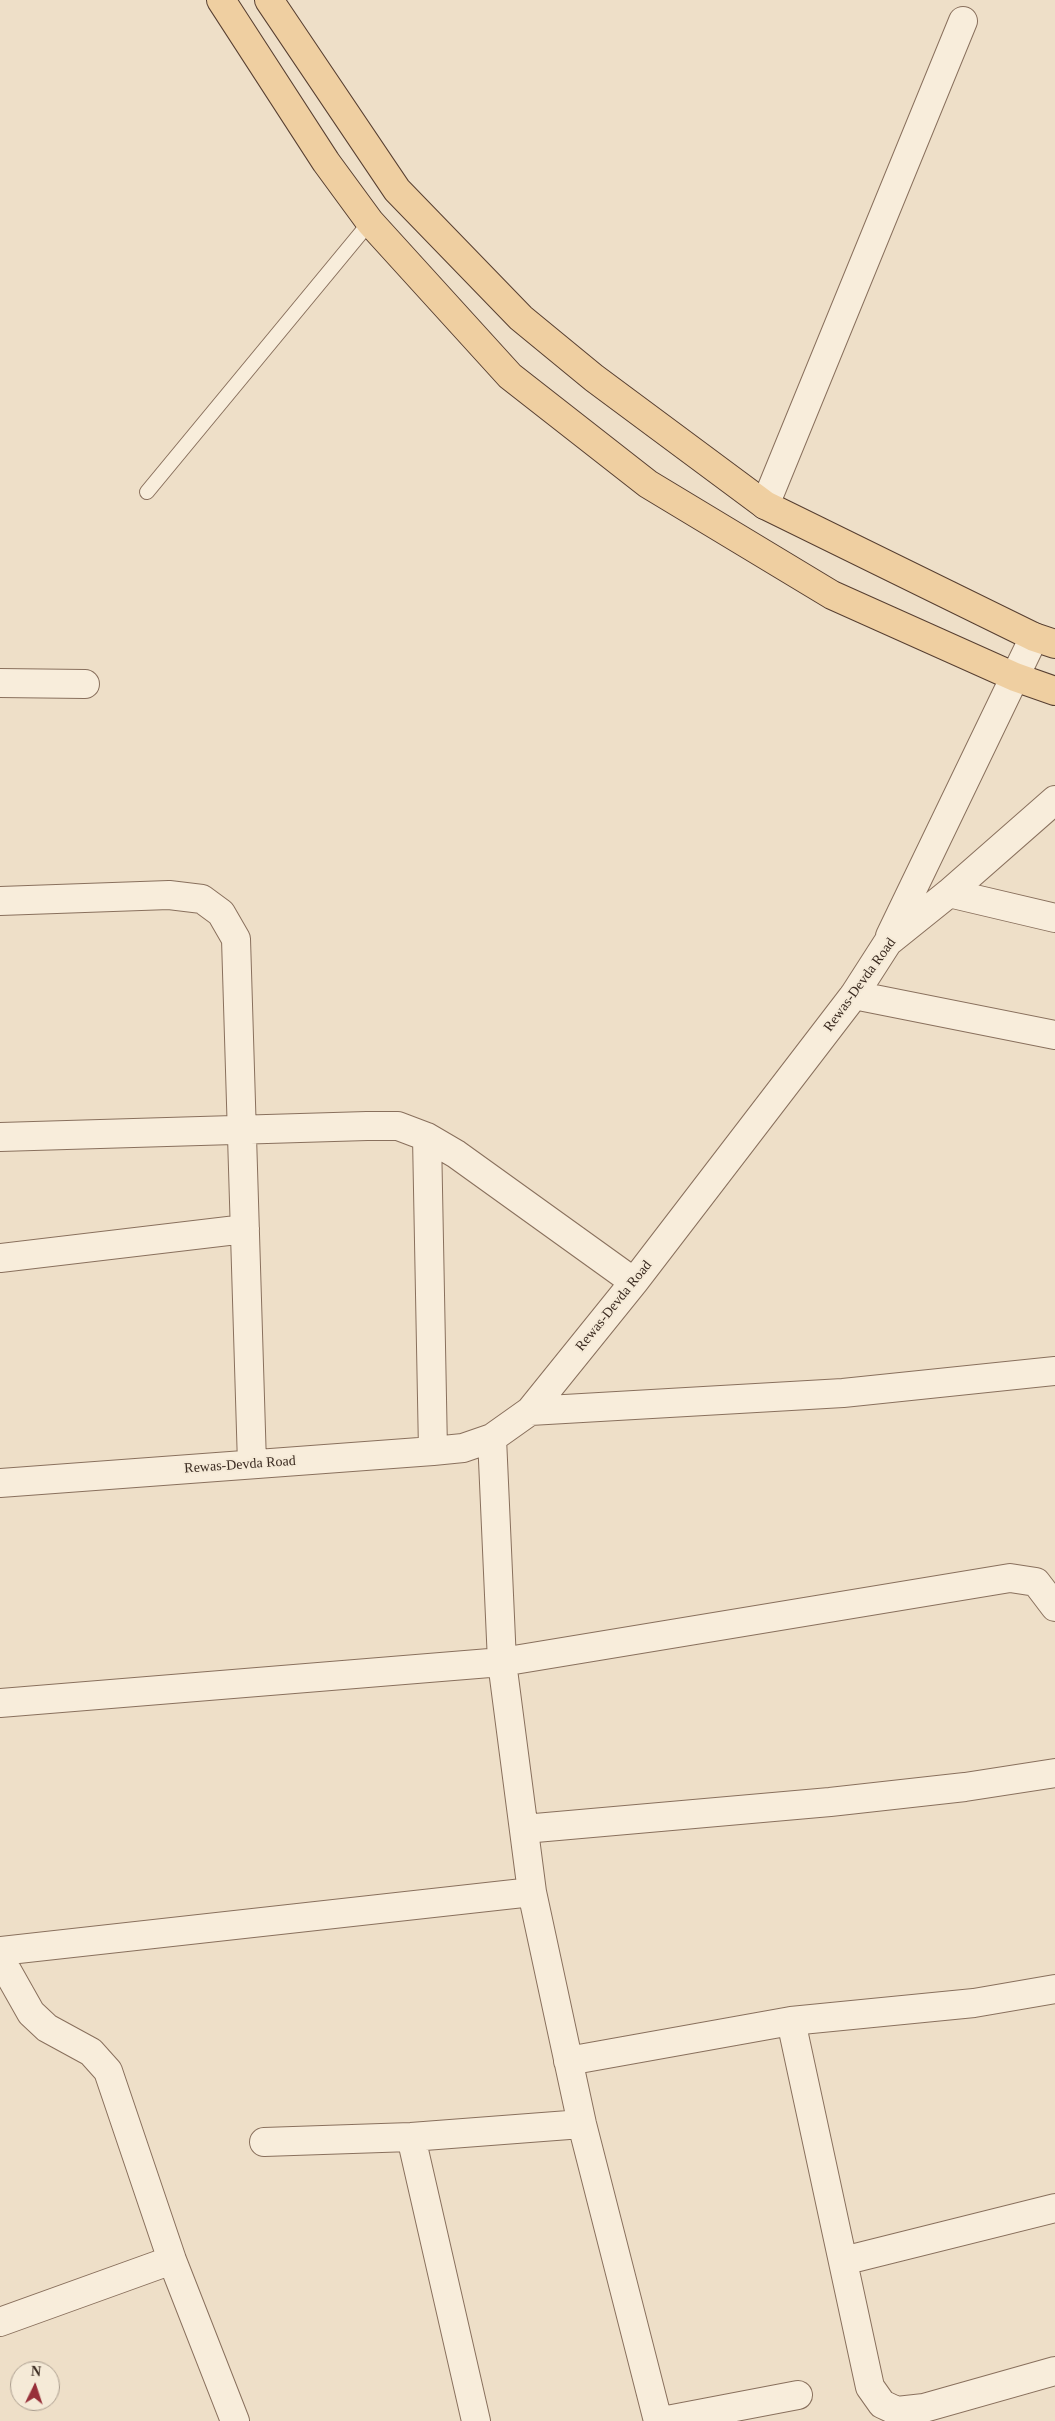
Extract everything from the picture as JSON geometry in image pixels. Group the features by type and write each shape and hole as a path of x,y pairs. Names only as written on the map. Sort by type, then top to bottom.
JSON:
{"main road":[{"path":"221,0 326,162 370,222 510,376 648,484 832,596 1015,677 1055,691"},
{"path":"269,0 397,190 521,318 594,378 765,505 1045,640"}],"street":[{"path":"765,505 964,21"},
{"path":"888,942 1015,677 1045,640"},
{"path":"0,683 85,684"},
{"name":"Rewas-Devda Road","path":"0,1483 433,1451 463,1448 492,1438 530,1411 634,1282 854,995 888,942 949,893 1055,800"},
{"path":"949,893 1055,918"},
{"path":"0,901 170,895 202,899 222,913 236,939 252,1464"},
{"path":"854,995 1055,1036"},
{"path":"0,1137 398,1126 427,1137 456,1154 634,1282"},
{"path":"427,1137 433,1451"},
{"path":"0,1258 245,1230"},
{"path":"530,1411 843,1393 1055,1371"},
{"path":"492,1438 502,1662 532,1892 582,2124 660,2421 798,2395"},
{"path":"0,1703 502,1662 1010,1578 1036,1582 1055,1607"},
{"path":"524,1829 839,1801 965,1787 1055,1774"},
{"path":"0,1951 532,1892"},
{"path":"0,1958 31,2013 47,2028 91,2052 108,2071 172,2260 235,2421"},
{"path":"568,2060 791,2021 974,2003 1055,1989"},
{"path":"791,2021 870,2387 882,2404 898,2411 924,2408 1055,2371"},
{"path":"264,2142 411,2138 582,2124"},
{"path":"411,2138 476,2421"},
{"path":"843,2261 1055,2208"},
{"path":"0,2322 172,2260"}],"lane":[{"path":"146,492 370,222"}]}
